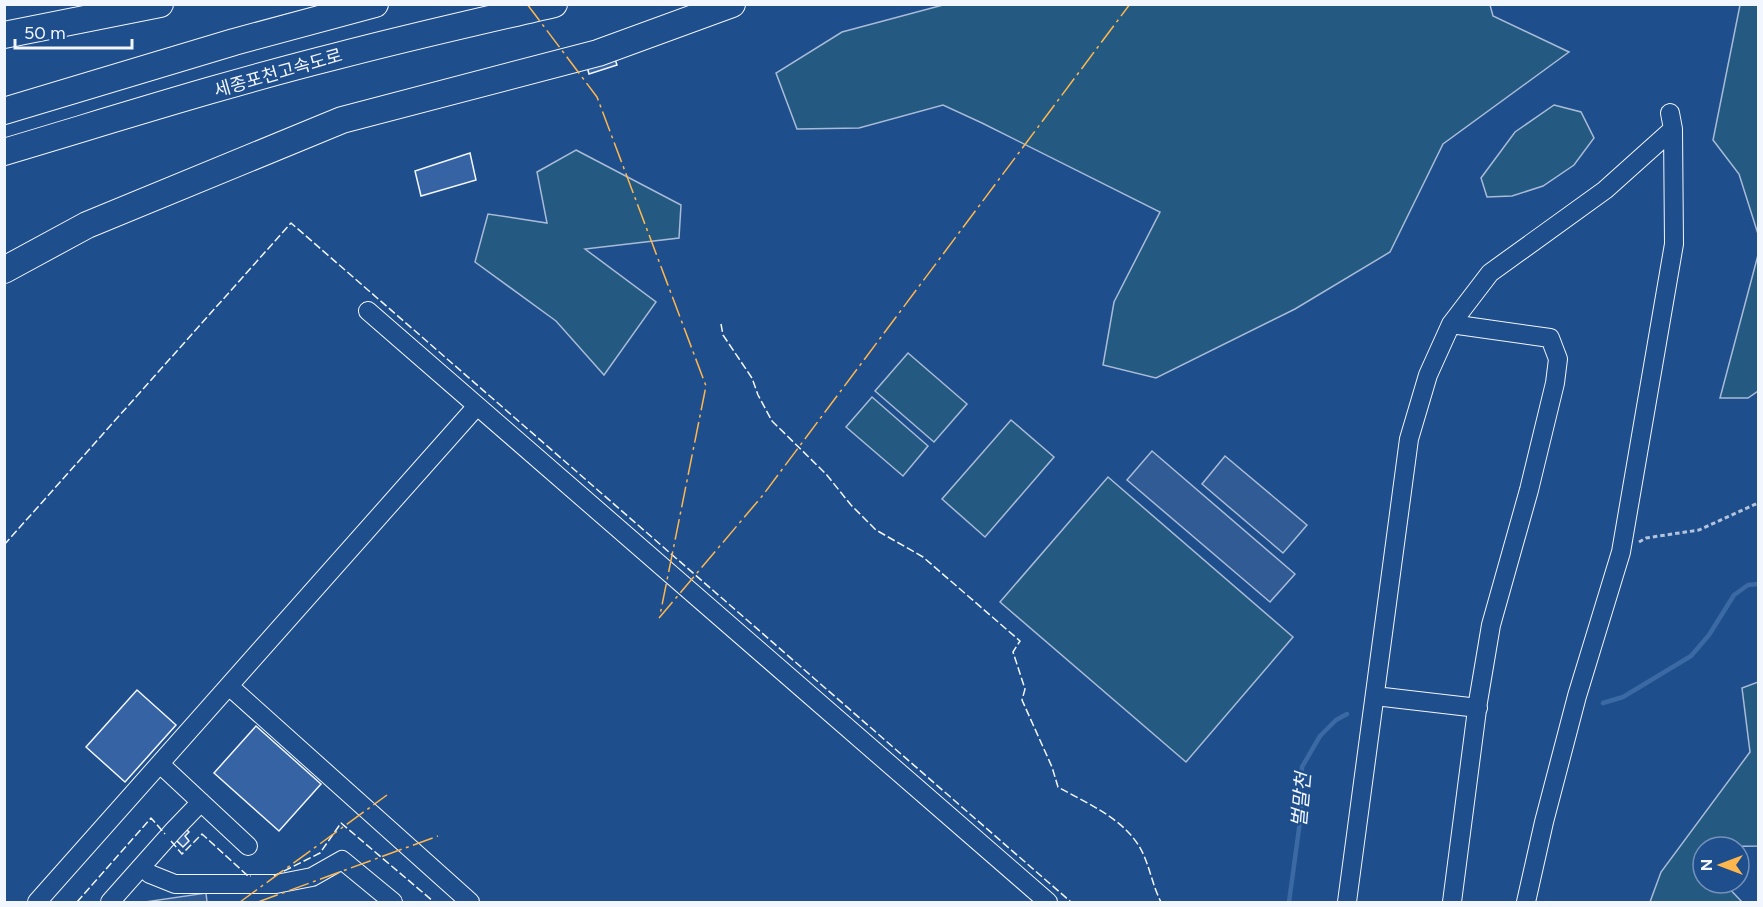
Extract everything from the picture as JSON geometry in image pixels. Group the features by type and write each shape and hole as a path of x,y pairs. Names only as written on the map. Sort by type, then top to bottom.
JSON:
{"highway":[{"path":"4,35 160,4"},
{"path":"4,111 222,45 375,4"},
{"name":"세종포천고속도로","path":"4,152 335,56 554,4"},
{"path":"4,270 87,225 342,120 598,53 732,4"}],"street":[{"path":"1347,903 1409,439 1428,375 1451,324 1490,273 1605,189 1672,121 1674,244 1621,552 1577,696 1544,822 1526,903"},
{"path":"368,311 1048,903"},
{"path":"1451,324 1550,338 1558,358 1555,383 1529,490 1491,625 1452,903"},
{"path":"37,903 477,406"},
{"path":"229,686 470,903"},
{"path":"1375,696 1478,708"},
{"path":"160,764 248,846"},
{"path":"110,903 201,802"},
{"path":"142,867 150,874 175,884 276,884 312,878 342,860 393,903"}],"path":[{"path":"1621,552 1646,538 1699,530 1758,503"}],"shaded area":[{"path":"943,5 1490,5 1493,16 1569,52 1443,144 1390,252 1295,309 1156,378 1103,365 1114,302 1160,212 943,105 859,128 797,129 776,73 842,32"},
{"path":"1740,5 1758,5 1758,234 1739,174 1713,140"},
{"path":"1554,105 1581,112 1594,138 1574,165 1543,186 1512,196 1487,197 1481,178 1515,132"},
{"path":"576,150 681,205 679,238 585,249 656,302 604,375 556,321 475,262 488,214 547,223 537,172"},
{"path":"1758,255 1758,391 1748,398 1720,398"},
{"path":"908,353 967,404 934,442 875,391"},
{"path":"872,397 928,446 903,476 846,427"},
{"path":"1011,420 1054,457 985,537 942,499"},
{"path":"1152,451 1295,574 1270,602 1127,480"},
{"path":"1225,456 1307,525 1283,553 1202,484"},
{"path":"1108,477 1293,637 1186,762 1000,602"},
{"path":"1758,682 1758,846 1751,846 1751,835 1691,835 1691,895 1735,895 1742,902 1650,902 1661,872 1750,752 1742,688"},
{"path":"206,893 207,902 145,902"}],"building":[{"path":"611,47 617,65 589,74 584,56"},
{"path":"470,153 476,180 421,196 415,171"},
{"path":"137,690 176,725 125,782 86,747"},
{"path":"256,726 321,784 279,831 214,773"},
{"path":"183,826 189,832 185,836 189,841 183,847 176,840"}],"waterway":[{"name":"벌말천","path":"1603,703 1623,697 1691,656 1709,635 1734,595 1748,585 1758,584"},
{"name":"벌말천","path":"1289,902 1301,814 1302,767 1320,736 1336,720 1347,714"}],"fence":[{"path":"4,545 291,223 1071,902"},
{"path":"721,324 723,335 752,378 772,421 826,474 851,505 876,530 923,557 1020,641 1013,652 1025,689 1022,700 1052,767 1058,787 1113,819 1132,836 1142,852 1161,902"},
{"path":"77,902 151,818 165,834"},
{"path":"274,876 320,853 341,823 434,902"},
{"path":"171,841 182,854 202,834 248,876 251,876"}],"power":[{"path":"527,4 597,97 706,386 660,615"},
{"path":"659,618 763,495 1130,4"},
{"path":"240,902 387,795"},
{"path":"258,902 438,836"}]}
